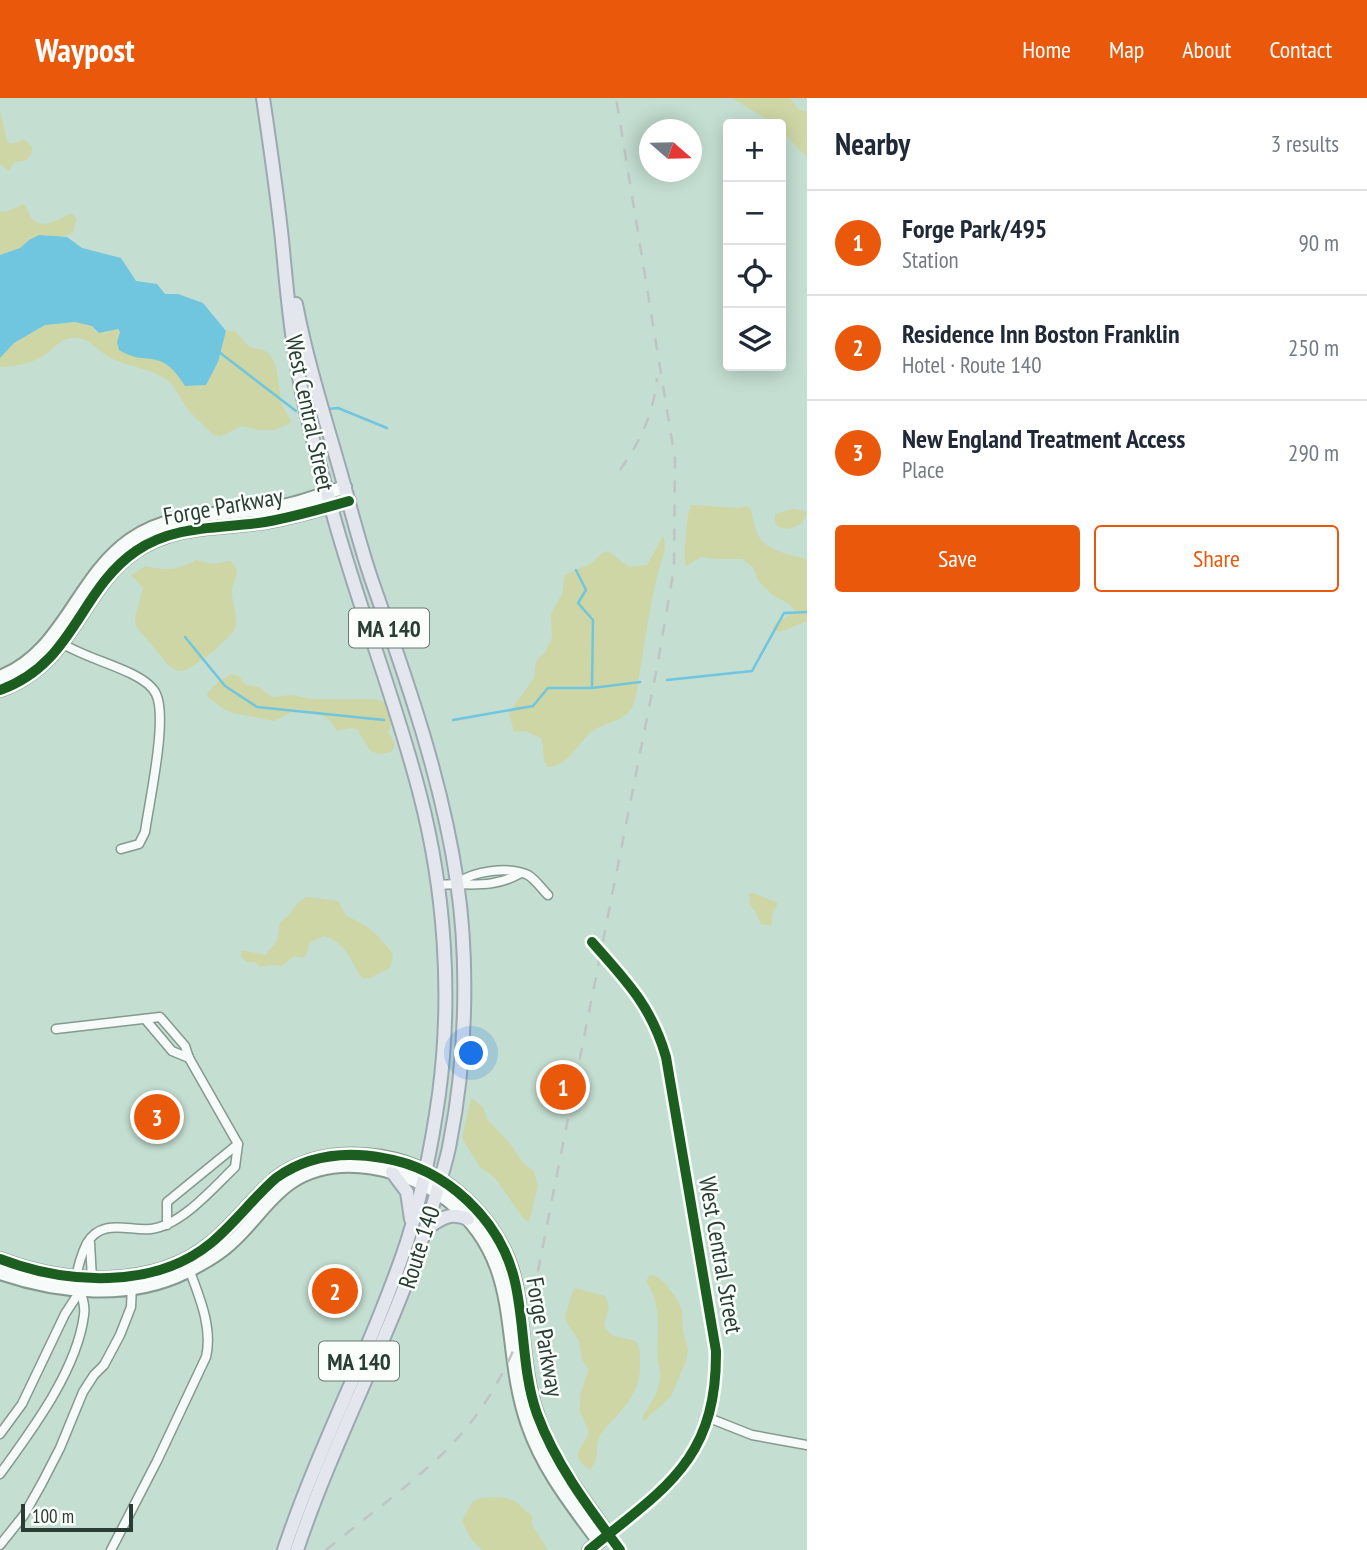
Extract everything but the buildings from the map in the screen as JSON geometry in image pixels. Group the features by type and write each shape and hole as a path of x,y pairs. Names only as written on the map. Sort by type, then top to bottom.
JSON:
{"main road":[{"name":"West Central Street","path":"263,98 296,360 327,493 421,797 438,885"},
{"name":"West Central Street","path":"282,242 312,376 429,759 457,883"},
{"name":"Route 140","path":"297,1550 325,1471 401,1300 426,1230 454,1119 463,1038 463,956 457,883"},
{"name":"Route 140","path":"284,1550 308,1482 387,1295 412,1225 425,1177 440,1089 445,1020 438,885"},
{"path":"392,1172 407,1192 412,1225"},
{"path":"426,1230 450,1215 457,1214 468,1219"}],"street":[{"name":"Forge Parkway","path":"0,690 30,675 51,659 58,640 92,577 110,556 131,539 156,525 182,517 279,507 345,487"},
{"name":"Forge Parkway","path":"0,677 27,663 58,640 114,570 134,552 158,538 198,528 273,520 349,501"},
{"path":"58,640 134,674 156,692 160,720 145,832 139,844 121,849"},
{"path":"438,885 457,883 468,875 504,871 529,876 548,895"},
{"path":"0,1474 49,1405 67,1368 84,1315 84,1301 76,1276 90,1240 110,1227 151,1229 167,1225 184,1214 235,1167 238,1144 189,1058 185,1045 160,1017 56,1029"},
{"path":"145,1019 172,1051 189,1058"},
{"name":"West Central Street","path":"600,1544 666,1488 679,1473 701,1438 709,1418 715,1382 716,1351 666,1057"},
{"path":"167,1225 167,1202 238,1144"},
{"name":"Forge Parkway","path":"187,1265 276,1178 300,1164 327,1156 354,1154 395,1160 438,1185 482,1216 501,1245 515,1282 529,1382 536,1410 563,1472 600,1544"},
{"name":"Forge Parkway","path":"0,1273 36,1283 80,1289 118,1290 160,1269 211,1258 231,1243 278,1193 301,1177 340,1168 367,1168 425,1177"},
{"name":"Forge Parkway","path":"438,1185 486,1243 498,1268 505,1294 520,1396 537,1448 565,1496 600,1544"},
{"path":"0,1434 22,1404 65,1314 80,1289 93,1277 90,1240"},
{"name":"Forge Parkway","path":"0,1259 41,1272 132,1281"},
{"path":"111,1550 206,1357 206,1324 187,1265"},
{"path":"0,1545 24,1515 61,1448 83,1392 112,1352 129,1317 132,1281"},
{"path":"709,1418 752,1435 807,1446"},
{"path":"600,1544 620,1550"}],"green space":[{"path":"732,98 790,98 799,110 807,111 807,156 786,135 786,119 766,119"},
{"path":"0,109 7,142 13,144 24,139 32,147 27,160 14,162 9,171 0,164"},
{"path":"24,204 32,219 41,224 74,215 76,220 73,233 58,238 46,235 29,240 20,248 0,255 0,212"},
{"path":"75,322 92,326 96,332 106,333 115,328 120,332 117,342 133,356 163,362 179,374 185,386 206,385 218,362 226,331 234,331 249,346 265,351 271,357 277,373 281,401 291,420 289,424 275,430 242,426 221,436 213,435 190,412 172,385 164,378 115,360 80,338 64,340 30,362 0,367 0,358 14,343 45,325"},
{"path":"691,505 739,508 746,506 750,508 758,535 767,545 780,552 807,559 807,621 780,632 773,629 775,623 794,613 794,609 759,582 753,567 742,559 701,557 686,566 686,535"},
{"path":"793,509 805,511 807,514 801,524 789,529 778,527 775,514"},
{"path":"663,536 664,550 651,603 632,708 621,718 590,733 561,763 548,767 541,738 525,731 514,732 509,713 534,678 536,662 546,651 552,637 551,614 562,594 565,575 592,563 608,551 629,567 647,565"},
{"path":"196,560 213,564 230,561 236,568 232,595 236,623 232,633 210,654 193,666 179,671 170,667 136,626 135,617 143,588 131,575 146,566 172,569"},
{"path":"231,674 238,676 247,685 259,687 272,697 292,695 312,699 375,699 386,703 391,725 388,732 395,746 391,752 380,754 370,751 357,729 337,731 330,720 318,713 298,709 274,721 233,713 208,697 207,693"},
{"path":"753,893 778,903 773,912 771,926 761,924 755,910 750,906 749,894"},
{"path":"308,897 338,901 346,916 367,927 388,947 393,954 390,968 369,978 362,978 343,948 324,936 310,942 306,956 294,956 282,966 260,967 241,957 242,950 265,955 277,941 280,922"},
{"path":"471,1098 483,1107 487,1119 512,1146 522,1162 534,1171 538,1186 529,1222 523,1218 495,1178 480,1167 462,1138"},
{"path":"650,1275 665,1283 678,1301 688,1349 686,1361 671,1396 644,1421 642,1418 656,1394 660,1376 657,1311 646,1281"},
{"path":"574,1288 605,1296 609,1307 604,1324 606,1329 613,1336 636,1341 640,1354 635,1391 601,1434 595,1462 590,1470 578,1456 589,1432 580,1411 580,1395 589,1369 582,1360 579,1341 565,1316"},
{"path":"481,1498 505,1498 517,1503 532,1515 532,1525 548,1550 483,1550 471,1539 462,1521 473,1501"}],"water":[{"path":"39,235 67,237 82,248 121,258 136,281 157,284 165,294 178,294 203,303 226,331 218,362 206,385 185,386 176,373 161,361 129,355 119,350 118,329 99,333 92,326 75,322 45,325 14,343 0,358 0,255 20,248"}],"waterway":[{"path":"219,352 296,411"},
{"path":"329,409 338,408 387,428"},
{"path":"576,570 586,590 578,603 593,620 592,687"},
{"path":"667,680 752,671 784,613 807,612"},
{"path":"185,637 225,686 257,707 384,720"},
{"path":"453,720 533,706 548,688 592,688 640,682"}],"railway":[{"path":"326,1550 424,1471 469,1425 506,1367 523,1325 536,1281 658,662 674,568 675,459 616,98"},
{"path":"620,470 645,427 657,378"}],"cycle path":[{"path":"0,690 25,678 44,663 61,645 117,567 151,542 199,529 265,522 349,501"},
{"path":"589,1550 663,1489 696,1446 707,1419 714,1388 716,1351 666,1057 645,1008 592,942"},
{"path":"0,1259 52,1274 108,1278 136,1275 163,1269 188,1258 211,1243 276,1178 301,1164 327,1157 355,1155 383,1158 428,1173 449,1185 484,1218 508,1259 515,1282 526,1365 537,1414 563,1468 620,1550"}],"place":[{"name":"Forge Park/495","path":"563,1087"},
{"name":"New England Treatment Access","path":"157,1117"},
{"name":"Residence Inn Boston Franklin","path":"335,1291"}]}
